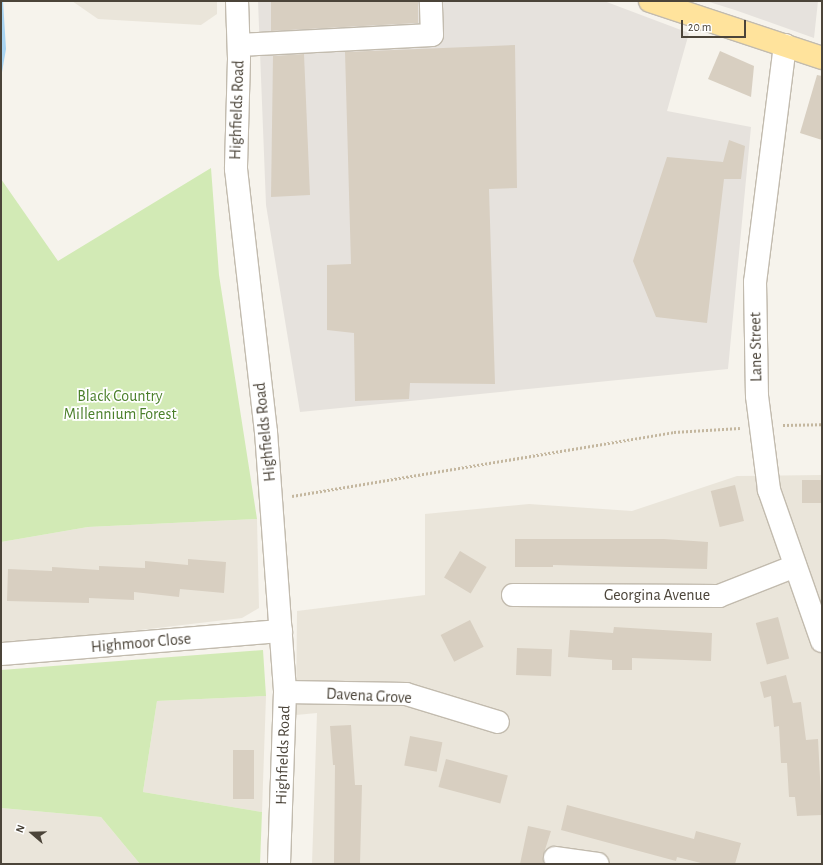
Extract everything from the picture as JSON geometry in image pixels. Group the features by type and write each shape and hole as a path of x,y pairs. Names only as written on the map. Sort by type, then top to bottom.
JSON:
{"main road":[{"path":"650,1 822,58"}],"street":[{"name":"Highfields Road","path":"237,1 239,45 236,169 272,500 285,692 279,864"},
{"path":"239,45 432,35 431,1"},
{"name":"Lane Street","path":"785,45 755,282 757,388 769,490 822,641"},
{"name":"Georgina Avenue","path":"513,595 719,596 795,566"},
{"name":"Highmoor Close","path":"1,654 281,631"},
{"name":"Davena Grove","path":"285,692 406,694 498,722"},
{"path":"555,858 598,864"}],"path":[{"path":"778,426 822,424"},
{"path":"272,500 674,432 748,427"}],"shaded area":[{"path":"72,1 217,1 217,14 201,25 98,19"},
{"path":"258,1 604,1 689,33 667,111 751,127 728,369 300,412 266,205"},
{"path":"706,1 818,1 814,38 735,10"},
{"path":"822,475 822,864 312,864 317,713 296,715 297,611 425,595 425,514 529,504 632,511 737,476"},
{"path":"257,519 259,608 242,618 38,642 1,644 1,542 88,527"},
{"path":"266,696 262,812 143,792 157,701"},
{"path":"1,808 101,817 140,864 1,864"}],"green space":[{"name":"Black Country Millennium Forest","path":"211,168 219,275 257,519 88,527 1,542 1,179 58,261"},
{"path":"263,650 266,696 157,701 143,792 262,812 260,864 140,864 101,817 1,808 1,670"}],"water":[{"path":"1,1 3,1 6,49 1,78"}],"building":[{"path":"271,1 418,1 418,23 271,31"},
{"path":"515,45 517,188 489,189 495,384 410,383 409,399 355,401 354,333 327,330 327,265 351,264 345,52"},
{"path":"720,51 754,66 751,97 708,79"},
{"path":"304,54 310,195 271,197 273,56"},
{"path":"817,75 822,76 822,140 800,133"},
{"path":"729,140 745,146 741,179 724,179 707,323 656,317 633,261 667,157 723,162"},
{"path":"802,480 822,480 822,503 802,503"},
{"path":"735,485 744,521 720,527 711,491"},
{"path":"515,539 664,539 708,542 707,569 553,565 553,567 515,567"},
{"path":"460,551 487,567 471,594 444,578"},
{"path":"188,559 226,562 224,593 180,589 179,597 134,592 134,600 89,598 89,603 7,601 8,569 52,571 52,567 99,570 99,566 145,568 145,561 188,565"},
{"path":"778,617 789,659 767,664 756,623"},
{"path":"470,620 484,647 454,662 441,635"},
{"path":"614,627 712,633 711,661 632,658 632,670 612,670 612,660 568,657 570,630 613,633"},
{"path":"517,648 552,649 551,676 516,675"},
{"path":"786,675 793,703 801,702 806,740 818,739 822,815 797,816 795,797 789,797 787,763 781,763 779,726 774,727 771,696 764,698 760,682"},
{"path":"351,725 355,785 362,785 360,864 334,864 335,765 333,765 330,726"},
{"path":"410,736 442,742 437,772 404,765"},
{"path":"233,750 254,750 254,799 233,799"},
{"path":"446,759 508,776 500,804 438,787"},
{"path":"567,805 694,839 696,831 741,843 735,864 705,864 677,857 676,861 561,830"},
{"path":"528,826 551,831 543,856 543,864 520,864"}]}
